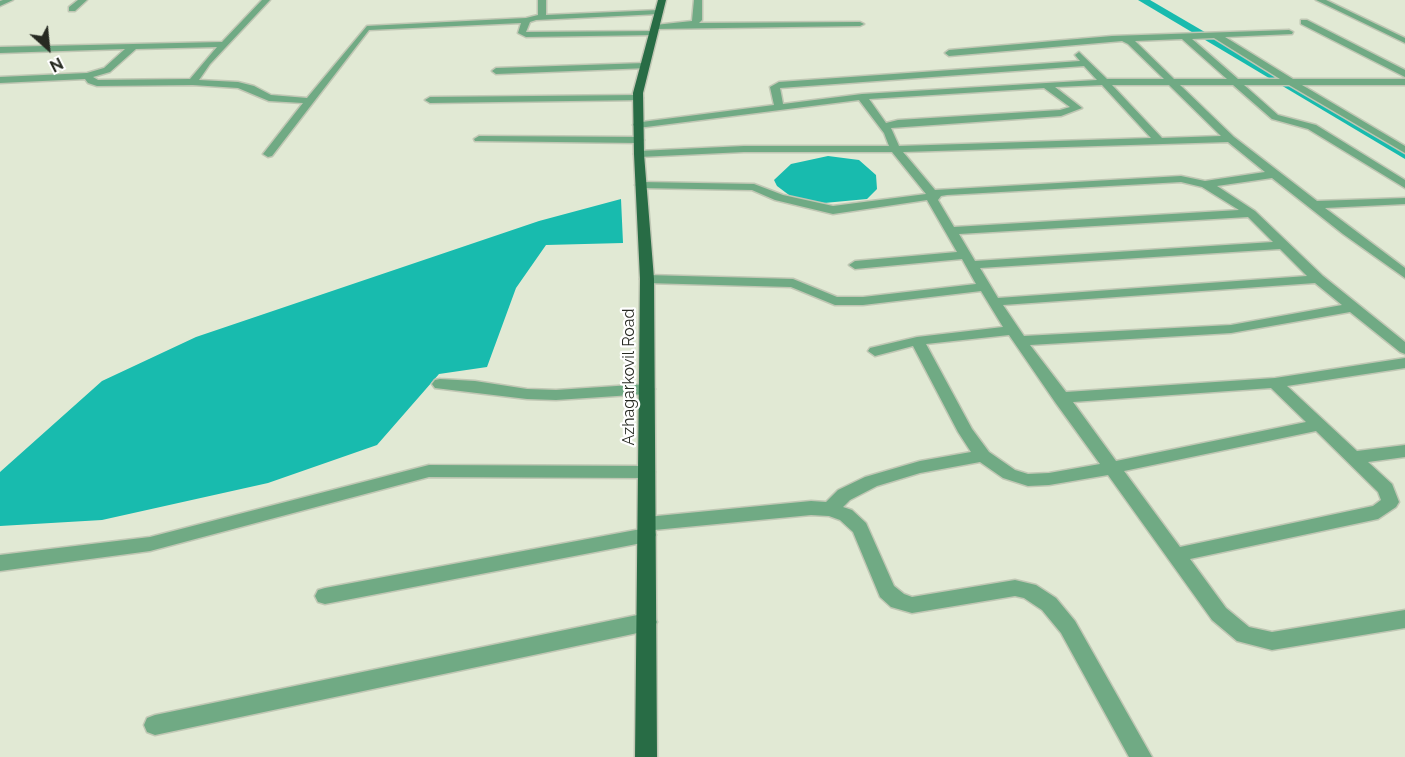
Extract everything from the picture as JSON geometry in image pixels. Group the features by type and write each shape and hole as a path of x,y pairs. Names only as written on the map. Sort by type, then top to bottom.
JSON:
{"main road":[{"name":"Azhagarkovil Road","path":"646,757 647,279 638,140 638,98 657,18"}],"street":[{"path":"0,4 9,0"},
{"path":"72,9 82,0"},
{"path":"193,82 224,44 266,0"},
{"path":"537,18 543,14 542,0"},
{"path":"687,26 698,20 698,0"},
{"path":"1320,0 1405,41"},
{"path":"268,154 367,28 537,18 657,18 687,26 860,24"},
{"path":"526,20 522,33 526,35 657,18"},
{"path":"1304,21 1405,74"},
{"path":"949,53 1067,41 1289,32"},
{"path":"1212,35 1405,150"},
{"path":"1190,36 1186,38 1187,42 1275,117 1312,127 1405,185"},
{"path":"1123,39 1131,42 1230,139 1405,274"},
{"path":"1067,41 1159,141"},
{"path":"0,50 224,44"},
{"path":"0,80 88,76 107,70 133,47"},
{"path":"779,107 775,87 779,85 1086,63"},
{"path":"496,71 645,66"},
{"path":"88,76 91,81 97,83 193,82 238,85 251,88 268,98 310,101"},
{"path":"638,140 779,107 862,97 1106,82 1405,82"},
{"path":"1394,82 1405,88"},
{"path":"884,127 898,123 1061,113 1077,108 1046,85"},
{"path":"862,97 889,132 895,149 934,196"},
{"path":"430,100 638,98"},
{"path":"479,139 638,140 744,149 895,149 1230,139"},
{"path":"1204,184 1274,174"},
{"path":"641,185 754,187 779,198 833,210 934,196 947,192 1181,179 1204,184 1251,213 1318,279 1405,349"},
{"path":"934,196 932,200 950,231 1016,336 1219,614 1244,634 1272,641 1405,619"},
{"path":"1314,205 1405,201"},
{"path":"950,231 1251,213"},
{"path":"855,265 1283,245"},
{"path":"647,279 794,283 835,301 863,302 984,287"},
{"path":"994,302 1318,279"},
{"path":"875,351 917,341 1231,329 1353,307"},
{"path":"917,341 966,432 983,456 1009,474 1028,480 1049,479 1112,468 1319,425"},
{"path":"1060,398 1275,383 1405,363"},
{"path":"1176,555 1378,512 1390,502 1386,489 1275,383"},
{"path":"440,384 556,395 647,389"},
{"path":"1353,458 1405,451"},
{"path":"830,509 844,495 871,481 920,467 983,456"},
{"path":"0,563 177,538 429,471 647,472"},
{"path":"325,596 647,530 811,508 830,509 846,515 860,528 887,591 898,601 912,605 1015,588 1029,591 1049,604 1068,627 1141,757"},
{"path":"156,725 646,622"}],"water":[{"path":"828,156 859,160 876,175 877,189 867,199 824,203 793,198 777,186 774,180 791,164"},
{"path":"621,199 623,243 546,245 516,288 487,367 439,374 377,445 268,483 102,520 0,526 0,472 102,381 196,337 539,221"}],"waterway":[{"path":"1143,0 1405,155"}]}
